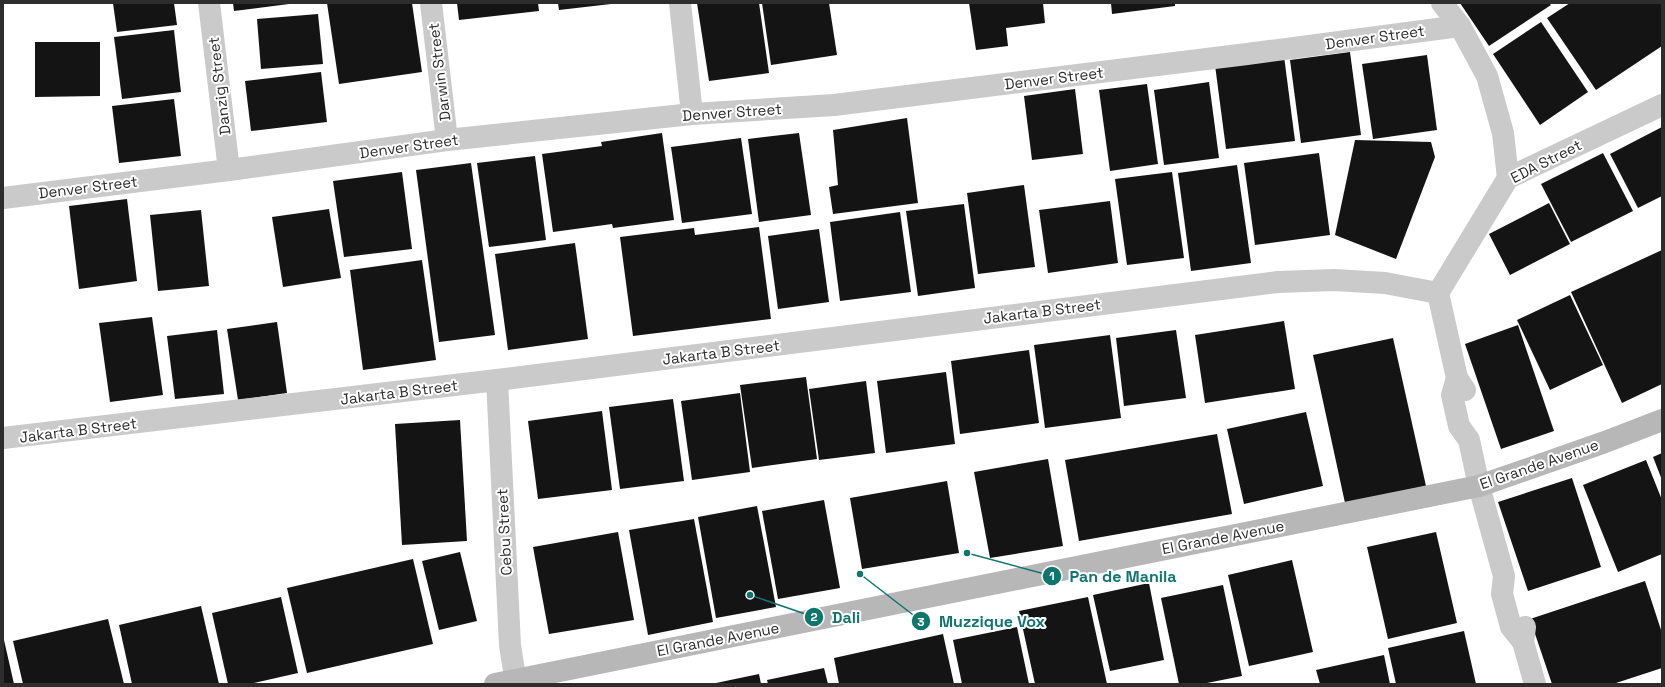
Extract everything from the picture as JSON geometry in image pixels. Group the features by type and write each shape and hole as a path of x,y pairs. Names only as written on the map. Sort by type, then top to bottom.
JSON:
{"street":[{"name":"Danzig Street","path":"209,3 229,170"},
{"name":"Darwin Street","path":"431,3 447,140"},
{"path":"680,3 692,114"},
{"path":"1442,3 1460,26 1487,76 1503,133 1508,178"},
{"name":"Denver Street","path":"3,198 229,170 447,140 692,114 834,105 1248,54 1460,26"},
{"name":"EDA Street","path":"1438,293 1508,178 1662,105"},
{"name":"Jakarta B Street","path":"3,438 497,380 1278,282 1334,280 1385,283 1438,293"},
{"path":"1438,293 1456,378 1467,392 1473,423 1469,440 1479,486 1504,576 1502,594 1511,628 1523,642 1535,684"},
{"name":"Cebu Street","path":"497,380 510,645 508,683"},
{"name":"El Grande Avenue","path":"508,683 1479,486 1605,442 1662,420"}],"building":[{"path":"113,3 174,3 177,25 117,32"},
{"path":"233,3 289,3 289,4 234,11"},
{"path":"327,3 412,3 422,72 339,84"},
{"path":"457,3 538,3 539,11 459,20"},
{"path":"558,3 610,3 611,4 559,10"},
{"path":"697,3 759,3 769,73 709,81"},
{"path":"762,3 829,3 837,55 771,65"},
{"path":"969,3 1043,3 1045,23 1006,28 1008,46 976,50"},
{"path":"1111,3 1175,3 1175,6 1112,14"},
{"path":"1460,3 1549,3 1551,5 1489,46"},
{"path":"1570,3 1662,3 1662,46 1596,90 1547,18"},
{"path":"318,14 323,64 261,69 257,19"},
{"path":"1541,22 1588,92 1540,125 1493,54"},
{"path":"174,30 181,92 122,99 114,37"},
{"path":"35,42 100,42 100,96 35,97"},
{"path":"1350,52 1361,135 1301,143 1290,60"},
{"path":"1427,55 1437,130 1373,139 1362,64"},
{"path":"1284,56 1295,141 1226,149 1215,65"},
{"path":"321,72 327,122 251,131 245,81"},
{"path":"1209,82 1219,158 1164,165 1154,90"},
{"path":"1147,84 1158,164 1110,171 1099,90"},
{"path":"1075,89 1083,154 1032,160 1024,96"},
{"path":"174,99 181,156 119,163 112,106"},
{"path":"907,118 918,203 833,214 829,187 838,185 833,130"},
{"path":"1662,127 1662,196 1638,208 1610,154"},
{"path":"662,133 674,220 613,228 612,224 553,232 542,154 602,146 601,142"},
{"path":"799,133 811,215 759,222 748,139"},
{"path":"741,138 752,214 682,223 671,147"},
{"path":"1355,140 1431,142 1435,157 1396,259 1335,235"},
{"path":"1319,153 1330,235 1255,245 1244,163"},
{"path":"1603,153 1633,211 1571,242 1541,184"},
{"path":"535,156 546,240 489,247 477,163"},
{"path":"471,163 495,335 439,342 416,170"},
{"path":"1237,165 1251,263 1191,271 1178,173"},
{"path":"402,172 412,249 344,257 333,181"},
{"path":"1172,172 1184,258 1127,265 1115,179"},
{"path":"1024,185 1035,267 978,274 967,193"},
{"path":"127,199 137,281 79,289 69,206"},
{"path":"1110,201 1118,263 1048,273 1039,210"},
{"path":"1549,203 1570,244 1510,275 1489,234"},
{"path":"964,204 975,288 918,296 906,211"},
{"path":"329,209 341,278 283,287 272,217"},
{"path":"201,210 209,286 158,291 150,215"},
{"path":"900,212 911,292 840,301 830,222"},
{"path":"759,227 771,319 633,336 620,237 694,228 695,235"},
{"path":"819,229 829,302 778,309 768,236"},
{"path":"575,243 588,339 508,350 495,254"},
{"path":"1662,250 1662,384 1622,403 1571,292"},
{"path":"422,260 436,360 363,370 350,270"},
{"path":"1570,295 1603,365 1550,390 1517,320"},
{"path":"152,317 163,395 110,402 99,323"},
{"path":"1284,321 1295,389 1205,403 1195,335"},
{"path":"277,322 287,393 238,400 227,329"},
{"path":"1518,325 1554,431 1501,449 1465,344"},
{"path":"217,330 224,394 175,399 167,336"},
{"path":"1176,330 1186,398 1124,406 1116,338"},
{"path":"1110,335 1121,418 1045,428 1034,345"},
{"path":"1393,338 1426,486 1345,503 1313,355"},
{"path":"1029,350 1039,423 960,434 951,361"},
{"path":"946,372 955,444 886,453 877,381"},
{"path":"806,377 817,459 752,468 740,385"},
{"path":"866,381 875,453 819,460 809,389"},
{"path":"740,393 750,472 692,480 681,401"},
{"path":"673,399 684,481 620,489 609,407"},
{"path":"602,411 612,490 538,499 528,421"},
{"path":"1306,412 1323,486 1244,504 1227,429"},
{"path":"460,420 467,541 402,545 395,424"},
{"path":"1217,434 1232,514 1079,541 1065,460"},
{"path":"1662,453 1662,480 1653,457"},
{"path":"1048,459 1063,546 990,558 974,472"},
{"path":"1646,460 1662,500 1662,554 1618,572 1583,485"},
{"path":"1572,478 1601,567 1528,591 1498,502"},
{"path":"947,481 959,553 862,569 850,498"},
{"path":"824,500 840,588 778,599 762,511"},
{"path":"757,506 776,607 716,618 698,517"},
{"path":"694,519 713,622 648,635 629,530"},
{"path":"618,532 634,620 549,634 533,547"},
{"path":"1436,532 1457,623 1388,639 1367,547"},
{"path":"460,552 477,621 439,630 422,561"},
{"path":"413,559 433,644 307,673 287,588"},
{"path":"1292,560 1313,652 1249,666 1228,575"},
{"path":"1645,581 1662,633 1662,668 1613,684 1552,684 1530,619"},
{"path":"1149,583 1164,660 1110,671 1093,595"},
{"path":"1223,585 1242,676 1202,684 1179,684 1161,598"},
{"path":"281,597 298,673 249,684 228,684 212,613"},
{"path":"1088,597 1107,684 1035,684 1019,611"},
{"path":"201,606 219,684 132,684 119,625"},
{"path":"108,619 124,684 23,684 13,641"},
{"path":"1017,627 1029,684 962,684 953,640"},
{"path":"1464,631 1476,684 1396,684 1388,648"},
{"path":"943,634 954,684 839,684 834,658"},
{"path":"4,640 14,684 3,684"},
{"path":"1384,655 1390,684 1320,684 1316,670"},
{"path":"824,668 828,684 768,684 767,680"},
{"path":"759,674 761,684 716,684 716,683"}],"place":[{"name":"Pan de Manila","path":"967,553"},
{"name":"Muzzique Vox","path":"860,574"},
{"name":"Dali","path":"750,595"}]}
